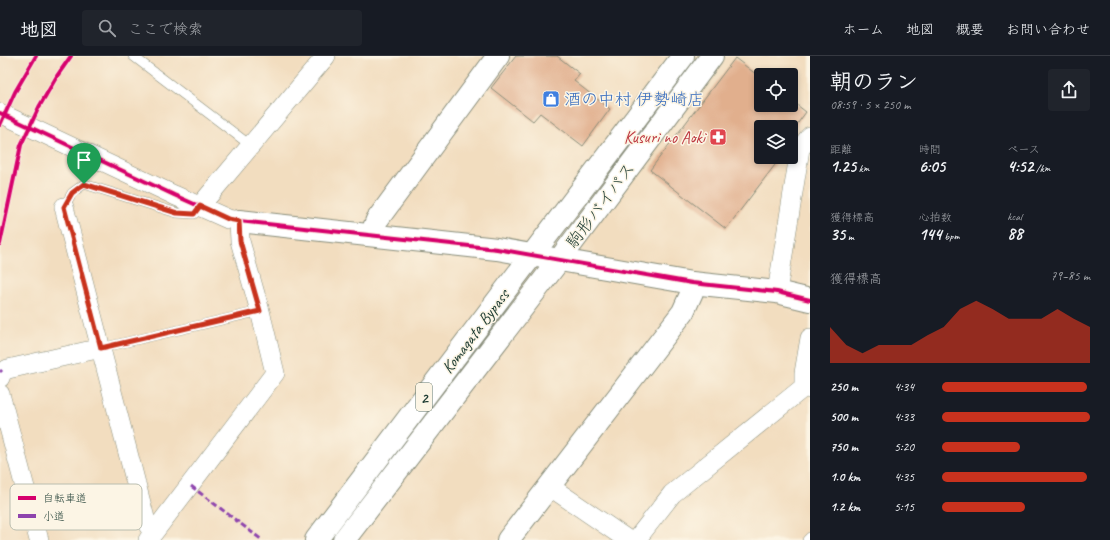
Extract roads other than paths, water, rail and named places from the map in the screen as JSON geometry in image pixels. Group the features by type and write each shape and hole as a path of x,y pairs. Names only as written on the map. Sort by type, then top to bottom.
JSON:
{"main road":[{"path":"370,234 376,220 498,56"},
{"name":"駒形バイパス","path":"533,255 684,56"},
{"name":"駒形バイパス","path":"560,259 712,56"},
{"path":"239,221 370,234 533,255 692,283 777,292 810,300"},
{"name":"Komagata Bypass","path":"316,540 533,255"},
{"name":"Komagata Bypass","path":"344,540 560,259"},
{"path":"508,540 683,312 692,292 692,283"}],"street":[{"path":"200,206 326,56"},
{"path":"0,113 228,219 239,221 240,241 260,311 274,373 151,537"},
{"path":"777,292 807,145"},
{"path":"64,207 136,484"},
{"path":"636,540 672,494 807,388 804,373 810,338"},
{"path":"0,378 2,372 8,369 101,348"},
{"path":"0,394 23,484"},
{"path":"549,486 628,540"},
{"path":"142,507 151,537"},
{"path":"35,530 38,540"}],"lane":[{"path":"133,56 250,145"},
{"path":"64,207 72,193 84,184 177,213 194,214 200,206"},
{"path":"101,348 260,311"},
{"path":"807,540 810,537"}],"place":[{"name":"酒の中村 伊勢崎店","path":"551,99"},
{"name":"Kusuri no Aoki","path":"718,137"}]}
